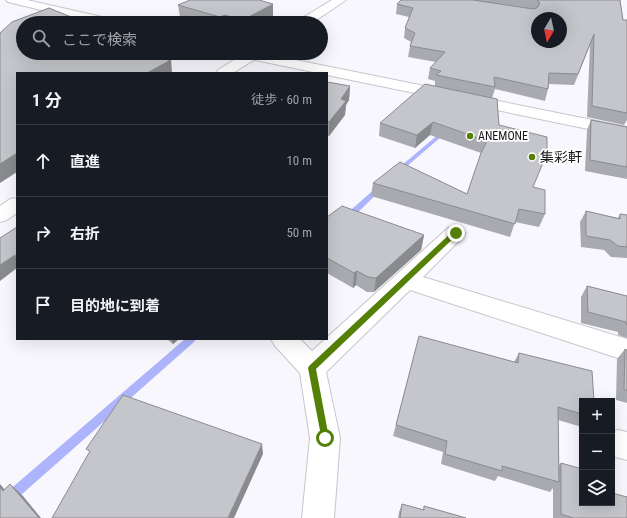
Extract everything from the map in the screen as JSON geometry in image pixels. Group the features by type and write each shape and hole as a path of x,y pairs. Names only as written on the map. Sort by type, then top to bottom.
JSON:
{"street":[{"path":"12,0 81,16"},
{"path":"314,16 340,0"},
{"path":"224,72 241,60"},
{"path":"278,60 627,132"},
{"path":"0,215 16,205"},
{"path":"312,368 456,233"},
{"path":"406,280 627,350"},
{"path":"285,340 312,368 325,438 318,518"}],"building":[{"path":"190,0 259,0 273,4 250,16 216,16 178,5"},
{"path":"401,0 473,0 533,9 537,8 540,3 537,0 620,0 623,20 627,20 627,113 592,106 594,34 578,74 549,73 548,89 494,77 495,87 436,75 441,71 430,68 445,52 410,46 415,33 405,28 413,8 397,4"},
{"path":"49,8 69,16 28,16"},
{"path":"16,20 16,60 169,61 149,72 16,72 16,154 0,164 0,33 12,22"},
{"path":"328,82 350,86 341,99 346,101 329,122"},
{"path":"425,84 497,99 499,125 547,137 547,153 533,187 545,190 545,214 519,209 515,224 373,183 400,162 467,194 481,153 487,141 433,122 417,135 380,123"},
{"path":"591,120 627,127 627,167 590,160"},
{"path":"342,206 424,235 376,278 368,277 357,271 354,273 328,259 328,216"},
{"path":"586,211 620,219 620,214 627,215 627,247 618,246 610,240 586,236"},
{"path":"16,228 16,256 0,265 0,238"},
{"path":"587,286 627,296 627,325 626,322 588,312"},
{"path":"419,336 518,363 519,353 592,371 594,398 579,398 579,413 558,407 559,482 502,466 502,471 445,454 447,441 396,425"},
{"path":"625,349 627,350 627,390 624,390"},
{"path":"123,395 262,444 228,518 52,518 90,451 86,449"},
{"path":"561,463 579,468 579,506 615,506 615,494 627,497 627,518 573,518 561,514"},
{"path":"10,484 39,518 0,518 0,487 3,491"},
{"path":"402,504 424,510 424,506 466,518 400,518"}],"waterway":[{"path":"397,172 446,130"},
{"path":"347,218 380,188"},
{"path":"0,506 190,340"}],"place":[{"name":"ANEMONE","path":"470,136"},
{"name":"集彩軒","path":"532,157"}],"route":[{"path":"325,438 312,368 456,233"}]}
